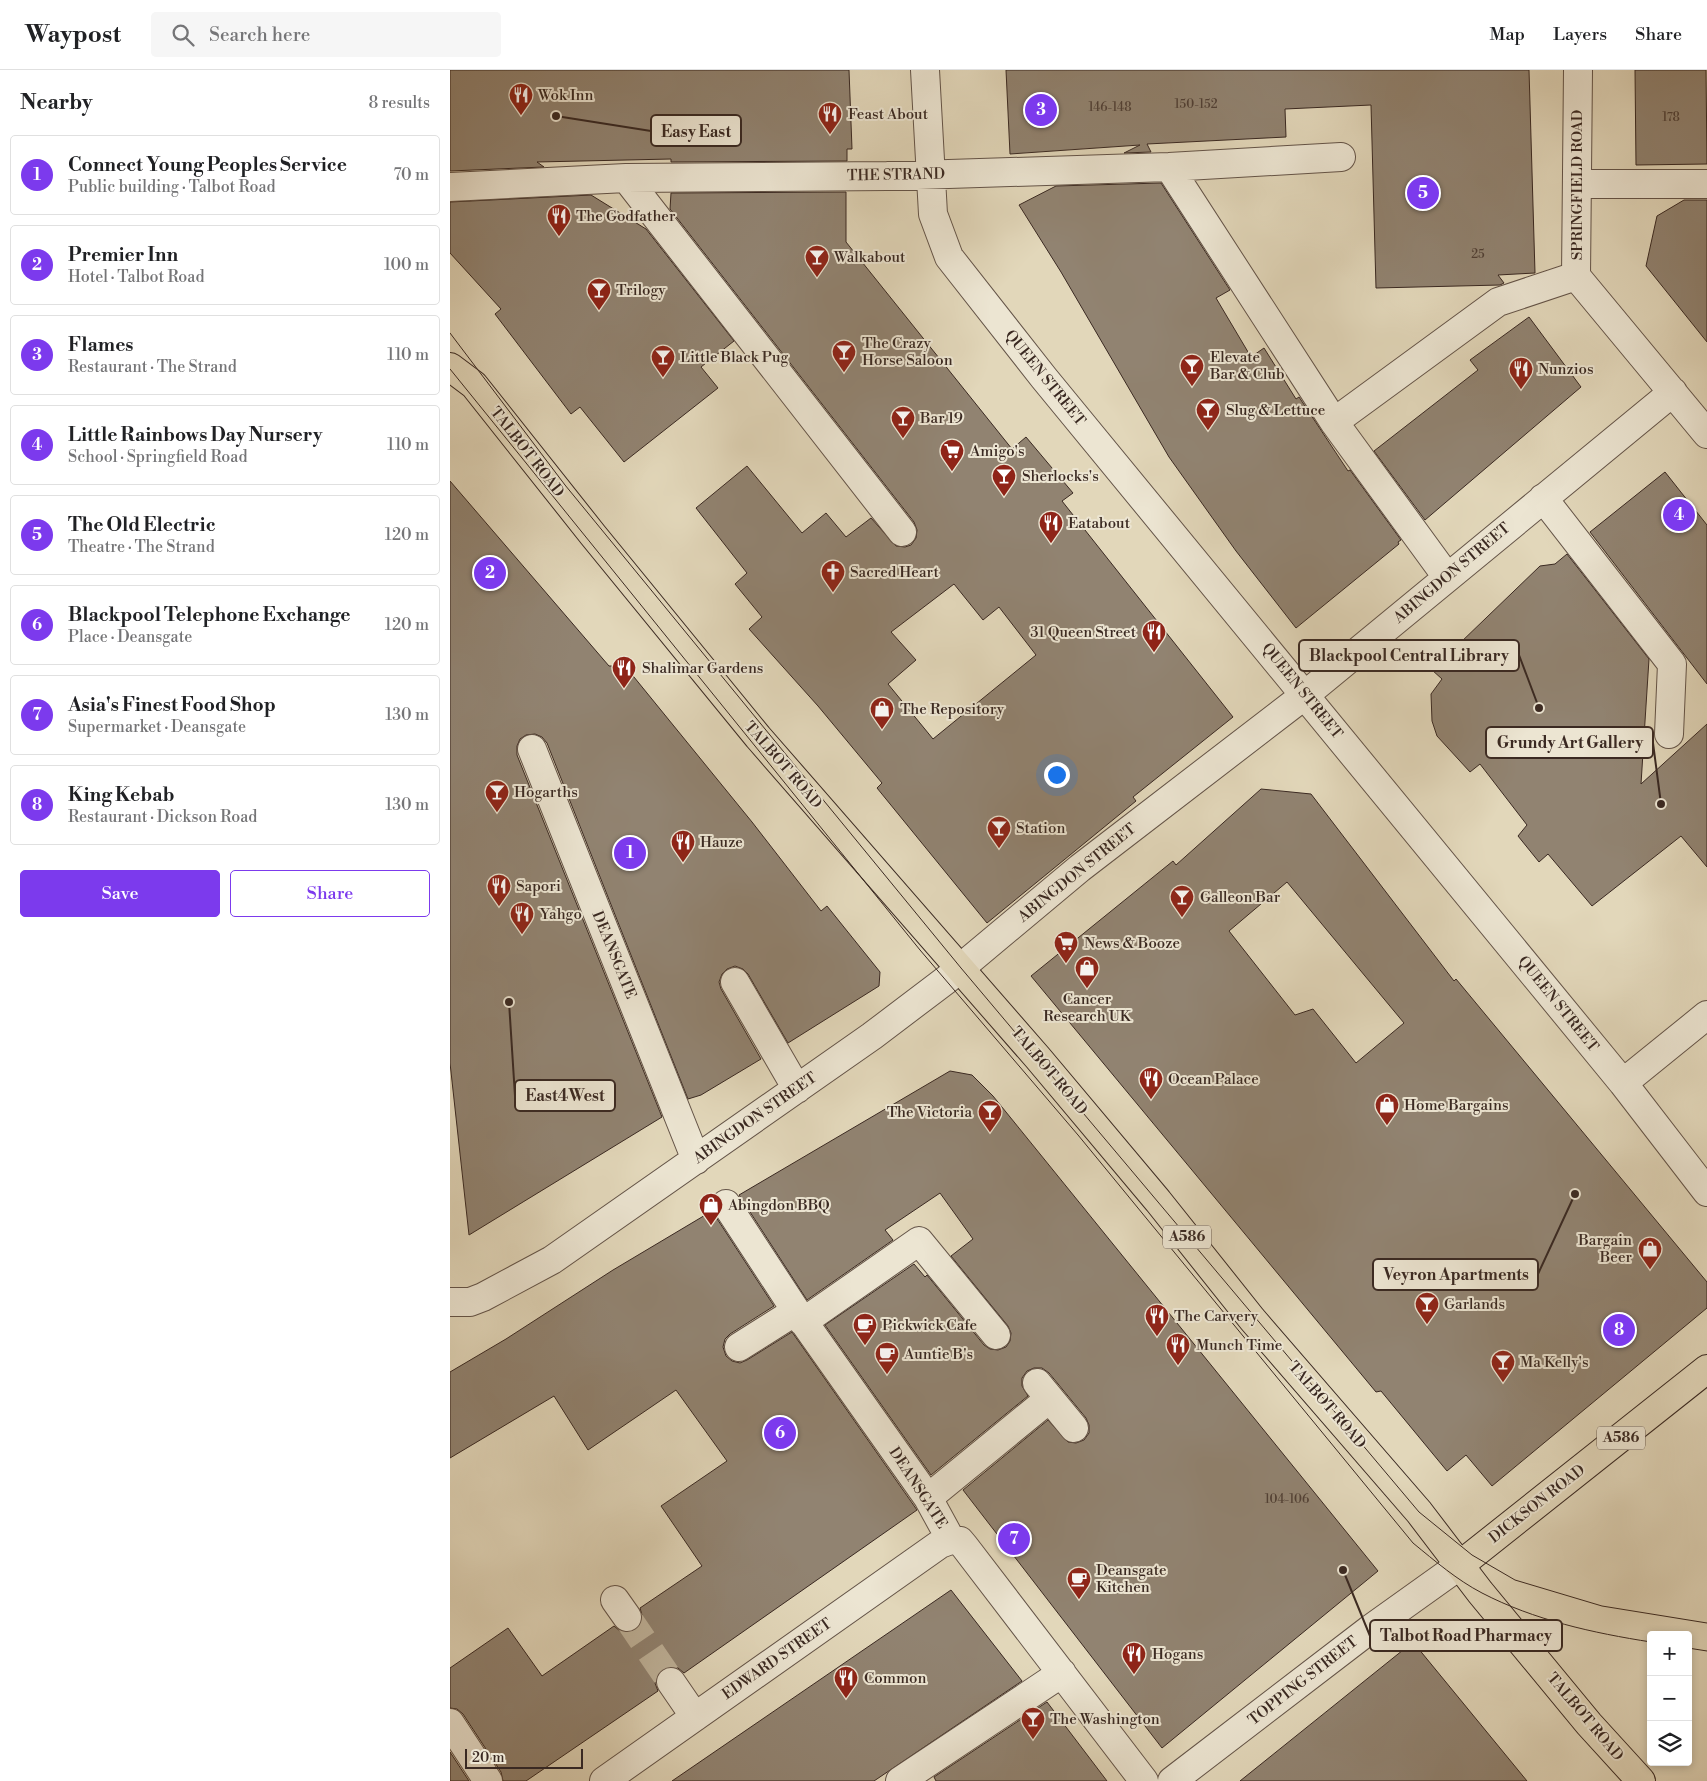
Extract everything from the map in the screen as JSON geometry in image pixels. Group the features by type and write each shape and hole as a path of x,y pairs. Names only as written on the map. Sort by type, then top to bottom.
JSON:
{"main road":[{"name":"TALBOT ROAD","path":"450,367 474,385 592,535 758,737 961,968 1158,1200 1252,1319 1419,1512 1588,1724 1641,1781"},
{"name":"DICKSON ROAD","path":"1460,1564 1707,1369"}],"street":[{"name":"QUEEN STREET","path":"925,70 932,214 949,257 1044,378 1623,1083 1707,1192"},
{"name":"SPRINGFIELD ROAD","path":"1578,70 1576,276 1707,434"},
{"name":"THE STRAND","path":"450,187 626,178 929,175 1169,167 1341,157"},
{"path":"1169,167 1334,422 1447,577"},
{"path":"626,178 902,532"},
{"path":"1577,184 1707,184"},
{"path":"1334,422 1498,302 1576,276"},
{"name":"ABINGDON STREET","path":"451,1301 470,1302 483,1297 552,1260 872,1036 961,968 1080,868 1306,695 1673,392"},
{"path":"1543,498 1672,664 1669,734"},
{"name":"DEANSGATE","path":"532,749 696,1160"},
{"path":"735,982 797,1088"},
{"path":"1623,1083 1707,1015"},
{"name":"DEANSGATE","path":"726,1204 800,1316 928,1498 951,1540 960,1541 966,1547 1144,1781"},
{"path":"739,1347 800,1316 919,1241 996,1335"},
{"path":"928,1498 1043,1391 1074,1428"},
{"name":"EDWARD STREET","path":"604,1781 940,1544 951,1540"},
{"name":"TOPPING STREET","path":"1172,1781 1460,1564"},
{"path":"900,1781 1062,1673"},
{"path":"670,1682 695,1717"},
{"path":"450,1723 488,1781"}],"building":[{"path":"450,70 849,70 852,149 847,149 847,161 671,162 671,159 537,162 544,167 450,171"},
{"path":"1006,70 1529,70 1535,273 1498,275 1504,283 1500,285 1376,288 1371,105 1285,109 1286,137 1147,144 1151,152 1124,153 1140,145 1010,154"},
{"path":"1635,70 1706,70 1707,164 1636,165"},
{"path":"1161,183 1230,290 1216,298 1251,357 1264,348 1296,399 1299,397 1348,471 1350,470 1401,540 1398,542 1399,544 1296,628 1236,551 1169,457 1061,272 1019,205 1056,186"},
{"path":"846,192 846,242 1012,449 1026,437 1073,493 1062,501 1233,717 1133,797 1136,801 987,923 877,788 882,783 818,706 749,629 762,617 735,584 747,573 696,508 747,466 802,533 826,513 846,537 871,518 896,546 905,547 911,545 916,538 917,530 914,522 670,209 671,193","holes":["954,584 983,620 999,607 1036,655 933,739 888,684 916,660 891,632"]},
{"path":"591,195 646,229 734,341 701,367 718,388 624,462 580,407 571,414 495,314 501,309 450,253 450,202"},
{"path":"1684,200 1707,200 1707,342 1646,266 1657,216"},
{"path":"1529,317 1581,387 1425,520 1374,451 1478,370 1470,360"},
{"path":"1665,472 1707,525 1707,684 1590,532"},
{"path":"450,481 609,666 625,666 752,822 821,911 827,906 880,972 879,986 788,1043 748,974 743,969 735,966 727,969 722,974 719,982 721,989 761,1059 701,1095 688,1099 547,743 542,737 535,734 526,735 520,739 517,746 517,755 662,1117 469,1235 450,1063"},
{"path":"1567,554 1649,659 1641,784 1707,724 1707,867 1681,836 1592,906 1548,854 1539,862 1518,836 1527,825 1480,764 1470,772 1437,736 1432,721 1431,694 1442,679 1432,670 1540,566 1555,564"},
{"path":"1261,789 1311,794 1454,981 1456,979 1707,1282 1707,1308 1492,1486 1466,1455 1447,1471 1381,1391 1376,1392 1031,976 1173,861 1176,865","holes":["1287,882 1404,1023 1356,1063 1313,1009 1295,1015 1229,931"]},
{"path":"950,1071 972,1075 993,1096 1378,1571 1162,1748 963,1490 1048,1420 1068,1442 1076,1443 1084,1440 1089,1433 1089,1425 1086,1418 1049,1373 1042,1368 1034,1368 1027,1371 1022,1378 1022,1386 1028,1396 931,1475 825,1325 914,1264 925,1277 927,1275 984,1345 990,1349 998,1350 1006,1347 1010,1341 1011,1333 1008,1326 951,1256 973,1239 940,1193 885,1230 893,1240 807,1300 739,1195"},
{"path":"712,1211 774,1306 725,1339 723,1347 726,1356 732,1361 740,1363 792,1332 917,1510 684,1673 678,1668 670,1666 662,1669 655,1683 658,1691 526,1781 503,1781 501,1772 463,1714 457,1709 450,1708 450,1668 508,1628 542,1676 614,1626 620,1631 628,1633 636,1629 641,1623 642,1615 640,1608 702,1566 661,1506 727,1461 676,1390 588,1450 554,1396 450,1458 450,1372 506,1339 613,1270"},
{"path":"951,1590 1022,1681 874,1781 672,1781"},
{"path":"1413,1642 1527,1781 1240,1781"},
{"name":"The Washington","path":"1047,1702 1107,1781 936,1781 934,1777"},
{"path":"450,1752 469,1781 450,1781"}],"tunnel":[{"path":"627,1617 671,1682"}],"tram line":[{"path":"450,333 565,485 961,968 1419,1512 1472,1555 1515,1580 1602,1606 1707,1623"},
{"path":"450,369 920,950 1078,1135 1413,1543 1464,1582 1482,1593 1522,1611 1586,1630 1647,1641"},
{"path":"1692,1649 1707,1651"}],"place":[{"name":"Flames","path":"1041,110"},
{"name":"Wok Inn","path":"521,116"},
{"name":"Easy East","path":"556,116"},
{"name":"Feast About","path":"830,135"},
{"name":"The Old Electric","path":"1423,193"},
{"name":"The Godfather","path":"559,237"},
{"name":"Walkabout","path":"817,278"},
{"name":"Trilogy","path":"599,311"},
{"name":"The Crazy Horse Saloon","path":"844,373"},
{"name":"Little Black Pug","path":"663,378"},
{"name":"Elevate Bar & Club","path":"1192,387"},
{"name":"Nunzios","path":"1521,390"},
{"name":"Slug & Lettuce","path":"1208,431"},
{"name":"Bar 19","path":"903,439"},
{"name":"Amigo's","path":"952,472"},
{"name":"Sherlocks's","path":"1004,497"},
{"name":"Little Rainbows Day Nursery","path":"1679,515"},
{"name":"Eatabout","path":"1051,544"},
{"name":"Premier Inn","path":"490,573"},
{"name":"Sacred Heart","path":"833,593"},
{"name":"31 Queen Street","path":"1154,653"},
{"name":"Shalimar Gardens","path":"624,689"},
{"name":"Blackpool Central Library","path":"1539,708"},
{"name":"The Repository","path":"882,730"},
{"name":"Grundy Art Gallery","path":"1661,804"},
{"name":"Hogarths","path":"497,813"},
{"name":"Station","path":"999,849"},
{"name":"Connect Young Peoples Service","path":"630,853"},
{"name":"Hauze","path":"683,863"},
{"name":"Sapori","path":"499,907"},
{"name":"Galleon Bar","path":"1182,918"},
{"name":"Yahgo","path":"522,935"},
{"name":"News & Booze","path":"1066,964"},
{"name":"Cancer Research UK","path":"1087,989"},
{"name":"East4West","path":"509,1002"},
{"name":"Ocean Palace","path":"1151,1100"},
{"name":"Home Bargains","path":"1387,1126"},
{"name":"The Victoria","path":"990,1133"},
{"name":"Veyron Apartments","path":"1575,1194"},
{"name":"Abingdon BBQ","path":"711,1226"},
{"name":"Bargain Beer","path":"1650,1270"},
{"name":"Garlands","path":"1427,1325"},
{"name":"King Kebab","path":"1619,1330"},
{"name":"The Carvery","path":"1157,1337"},
{"name":"Pickwick Cafe","path":"865,1346"},
{"name":"Munch Time","path":"1178,1366"},
{"name":"Auntie B's","path":"887,1375"},
{"name":"Ma Kelly's","path":"1503,1383"},
{"name":"Blackpool Telephone Exchange","path":"780,1433"},
{"name":"Asia's Finest Food Shop","path":"1014,1539"},
{"name":"Talbot Road Pharmacy","path":"1343,1570"},
{"name":"Deansgate Kitchen","path":"1079,1600"},
{"name":"Hogans","path":"1134,1675"},
{"name":"Common","path":"846,1699"},
{"name":"The Washington","path":"1033,1740"}]}
